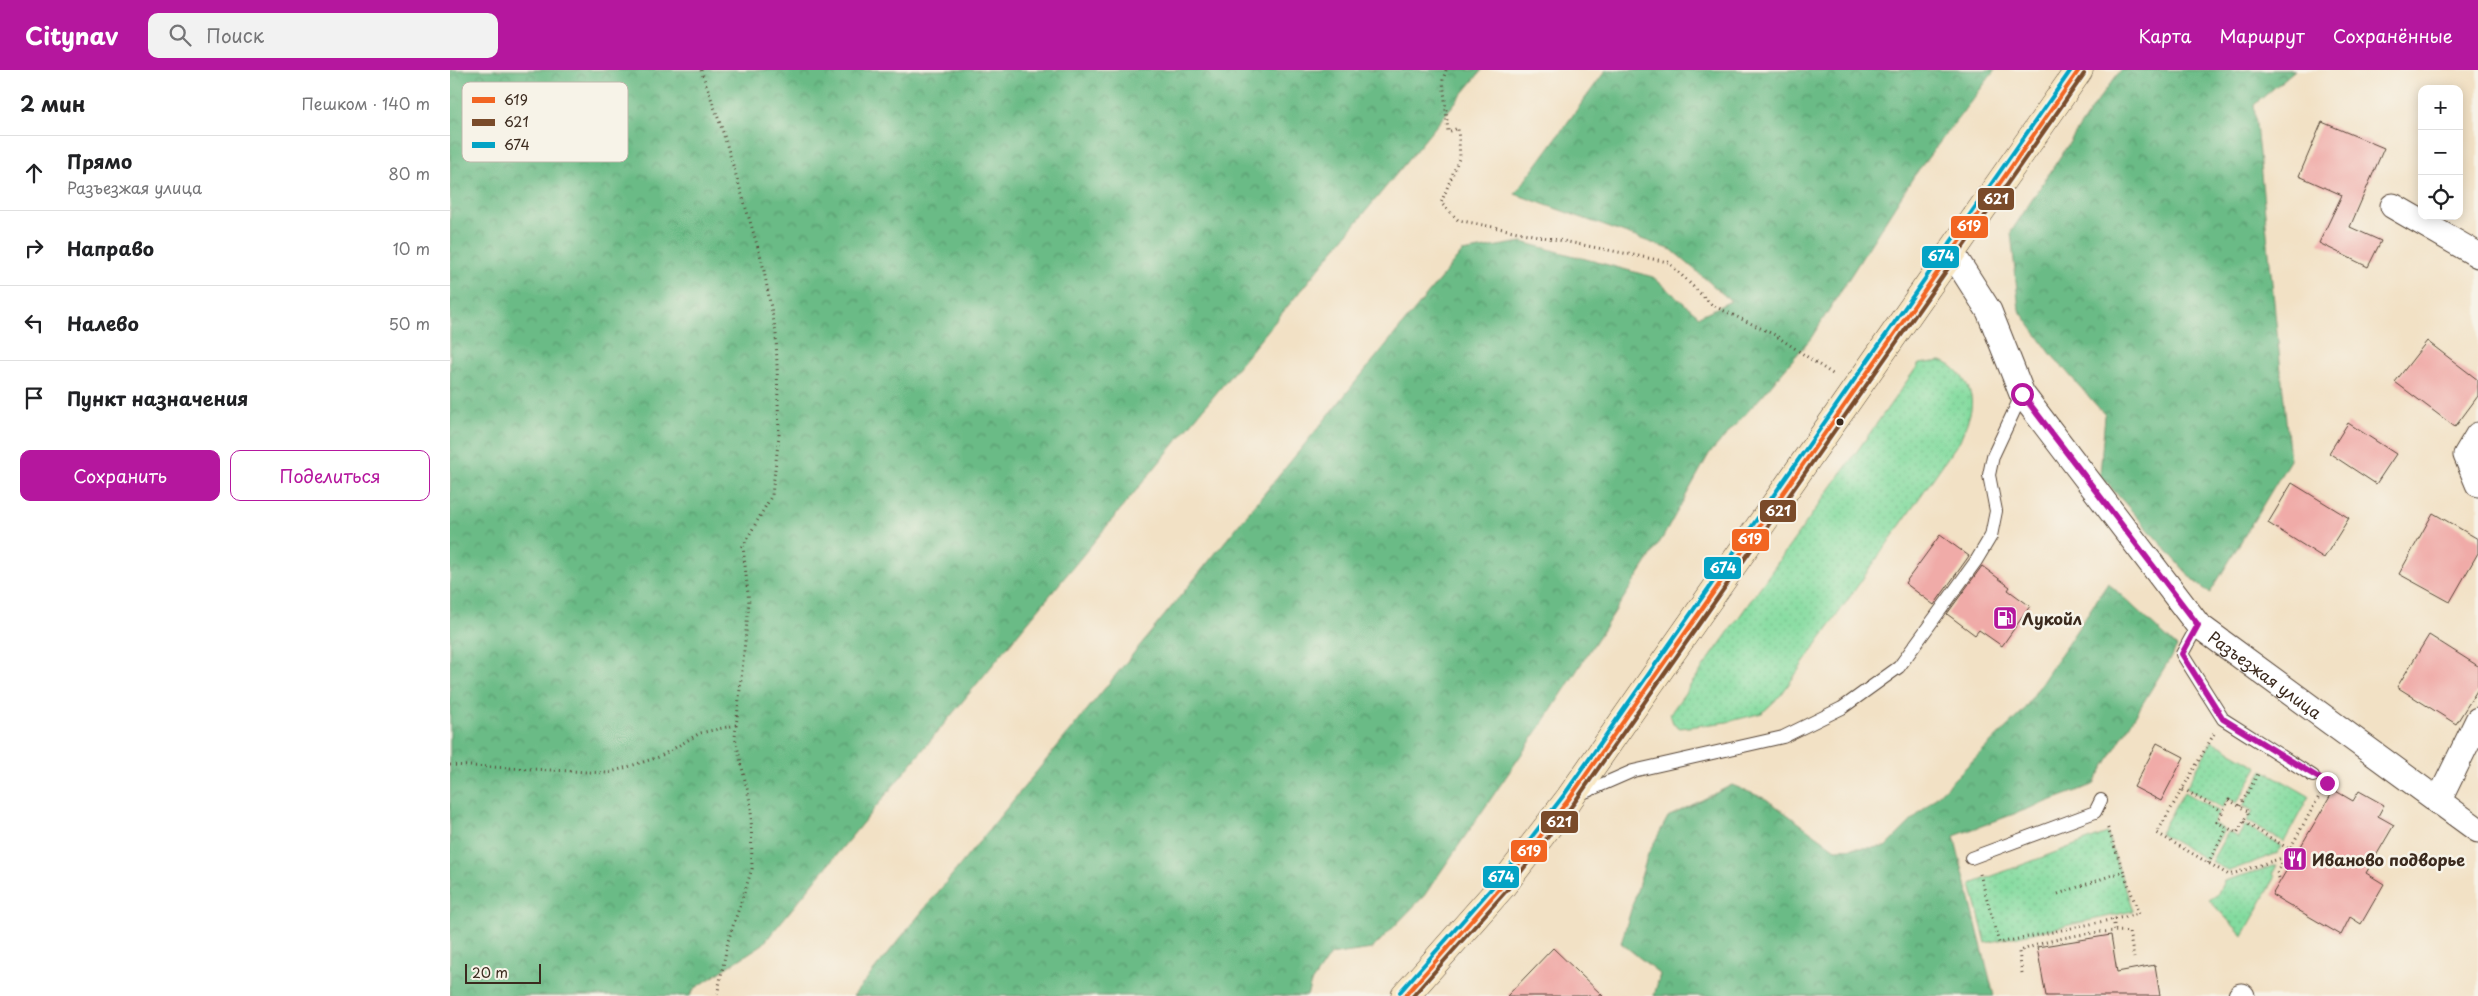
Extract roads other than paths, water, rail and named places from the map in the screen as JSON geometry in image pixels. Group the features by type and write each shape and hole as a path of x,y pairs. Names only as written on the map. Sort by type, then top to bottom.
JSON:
{"main road":[{"path":"1405,996 1502,886 1569,799 2079,70"}],"street":[{"path":"2393,206 2478,255"},
{"name":"Разъезжая улица","path":"1952,253 1989,311 2022,394 2198,625 2478,830"},
{"path":"2478,435 2466,455 2478,484"},
{"path":"2438,802 2478,720"}],"lane":[{"path":"1569,799 1632,771 1783,737 1842,708 1899,667 1976,561 1991,536 1996,511 1989,475 2002,435 2022,394"},
{"path":"2198,625 2182,654 2223,719 2313,776"},
{"path":"1973,857 2095,812 2100,800"}],"place":[{"name":"Лукойл","path":"2005,618"},
{"name":"Иваново подворье","path":"2295,859"}]}
